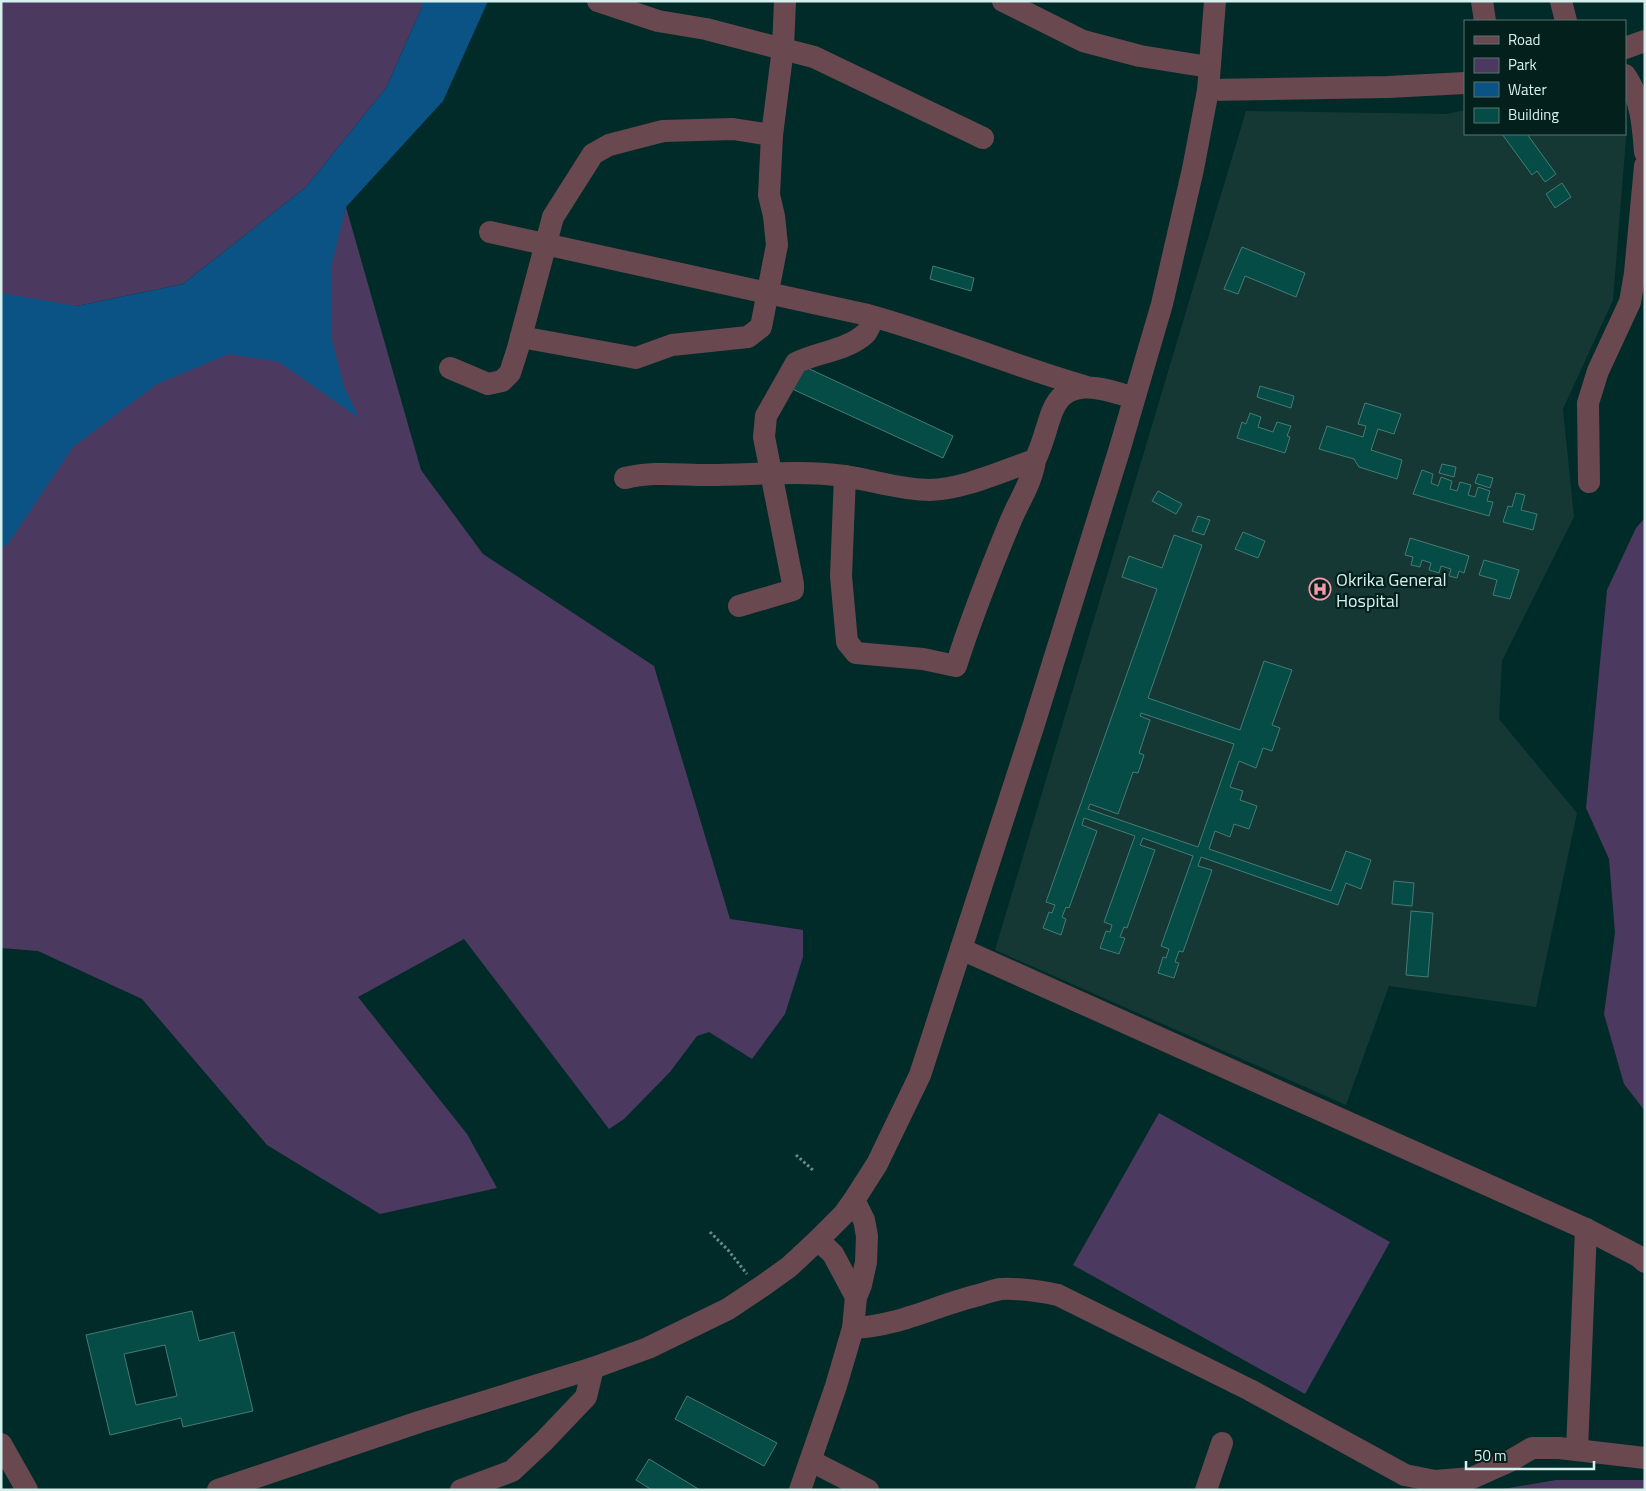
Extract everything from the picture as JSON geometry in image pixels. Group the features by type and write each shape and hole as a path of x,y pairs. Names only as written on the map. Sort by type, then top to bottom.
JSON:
{"street":[{"path":"598,1 658,21 706,29 783,48 822,61 983,138"},
{"path":"521,337 636,358 672,345 748,337 760,327 769,293 777,245 774,216 769,195 772,135 783,48 784,1"},
{"path":"1003,1 1083,41 1140,56 1209,67"},
{"path":"218,1490 419,1422 593,1368 648,1348 690,1329 728,1310 789,1267 844,1214 854,1200 877,1164 920,1075 1051,670 1119,451 1162,304 1185,206 1208,90 1215,1"},
{"path":"1482,1 1485,20"},
{"path":"1561,1 1566,20"},
{"path":"1626,48 1645,41"},
{"path":"1626,76 1630,82 1642,115 1645,152"},
{"path":"1208,90 1388,87 1464,83"},
{"path":"450,368 488,384 502,381 510,373 553,218 593,154 609,145 663,131 733,129 772,135"},
{"path":"1589,482 1588,403 1598,371 1630,302 1635,273 1645,166"},
{"path":"490,232 873,317 902,325 1055,378 1084,386 1102,388 1134,398"},
{"path":"739,606 793,590 764,438 766,416 796,363 804,358 843,347 866,334 873,317"},
{"path":"845,476 842,576 847,642 856,653 923,659 956,666 970,623 1012,518 1033,474 1035,460 1042,447 1053,410 1066,393 1084,386"},
{"path":"625,478 641,474 816,473 930,490 957,486 1035,460"},
{"path":"961,949 1586,1229 1638,1256 1645,1262"},
{"path":"800,1490 836,1386 853,1328 856,1297 861,1285 866,1262 867,1236 864,1220 854,1200"},
{"path":"1576,1450 1586,1229"},
{"path":"818,1240 833,1254 856,1297"},
{"path":"853,1328 870,1328 897,1321 957,1300 1000,1289 1032,1289 1058,1295 1250,1390 1405,1475 1434,1481 1472,1478 1510,1461 1532,1448 1576,1450 1645,1458"},
{"path":"461,1490 512,1471 586,1397 593,1368"},
{"path":"1206,1490 1222,1443"},
{"path":"1,1444 27,1490"},
{"path":"811,1461 868,1490"}],"path":[{"path":"796,1155 814,1171"},
{"path":"710,1232 728,1250 759,1288"}],"shaded area":[{"name":"Okrika General Hospital","path":"1464,110 1464,135 1626,135 1626,124 1627,126 1613,300 1563,409 1574,517 1502,661 1499,719 1577,813 1536,1007 1389,986 1346,1105 995,950 1246,111 1447,114"}],"green space":[{"path":"1,1 422,1 422,7 386,88 306,187 183,284 77,306 1,335"},
{"path":"346,207 421,470 483,554 654,666 730,919 803,930 803,957 785,1014 752,1059 709,1032 697,1036 670,1072 624,1119 609,1129 464,939 358,997 467,1134 497,1188 380,1214 267,1145 142,999 38,951 1,948 1,380"},
{"path":"1645,518 1645,1111 1624,1084 1604,1014 1615,933 1609,859 1586,808 1607,590 1636,528"},
{"path":"1159,1113 1390,1242 1305,1394 1073,1265"},
{"path":"1556,1480 1645,1480 1645,1490 1497,1490"}],"water":[{"path":"422,1 488,1 443,101 346,207 332,263 331,336 344,387 359,418 279,362 229,354 157,384 73,447 8,544 1,548 1,293 77,306 183,284 306,187 386,88 422,7"}],"building":[{"path":"1503,135 1528,135 1556,174 1545,182 1537,171 1532,175"},
{"path":"1562,183 1571,197 1555,208 1546,194"},
{"path":"1242,247 1305,273 1296,297 1245,276 1238,294 1224,289"},
{"path":"933,266 974,278 971,291 930,279"},
{"path":"801,365 953,436 943,458 790,388"},
{"path":"1260,386 1294,396 1291,408 1257,397"},
{"path":"1365,403 1401,414 1394,434 1378,429 1371,450 1402,460 1397,479 1359,467 1354,459 1319,449 1327,426 1363,437 1366,426 1358,424"},
{"path":"1250,413 1261,417 1258,427 1273,432 1277,422 1291,426 1287,436 1290,437 1285,453 1237,438 1242,422 1246,424"},
{"path":"1442,464 1456,467 1454,477 1439,473"},
{"path":"1422,470 1433,474 1431,483 1438,486 1441,477 1452,481 1450,489 1457,491 1460,482 1471,485 1468,495 1475,497 1478,487 1490,491 1487,501 1493,502 1489,516 1413,494"},
{"path":"1478,474 1493,478 1490,488 1475,483"},
{"path":"1158,491 1182,504 1176,514 1152,501"},
{"path":"1516,493 1525,495 1521,510 1537,514 1533,530 1503,522 1508,506 1512,507"},
{"path":"1198,516 1210,520 1204,535 1192,531"},
{"path":"1243,532 1265,541 1258,558 1235,549"},
{"path":"1174,535 1202,545 1148,698 1240,730 1264,661 1292,670 1272,725 1280,728 1272,751 1263,748 1256,768 1239,761 1230,787 1243,791 1240,800 1257,806 1249,829 1234,824 1230,837 1215,831 1209,849 1331,891 1346,851 1371,860 1361,889 1346,883 1338,905 1201,857 1198,866 1212,870 1183,952 1179,951 1175,962 1179,963 1174,978 1158,973 1163,957 1166,958 1169,949 1161,946 1193,856 1143,838 1140,845 1155,850 1127,928 1124,927 1120,937 1125,938 1119,954 1100,948 1106,931 1110,932 1112,925 1104,922 1135,836 1084,818 1082,825 1097,831 1069,908 1066,907 1062,917 1066,919 1061,935 1043,928 1049,912 1052,913 1055,905 1046,902 1157,589 1122,577 1129,556 1162,568","holes":["1141,713 1234,744 1198,847 1088,809 1090,804 1118,814 1133,772 1138,773 1144,755 1139,753 1150,720 1140,716"]},
{"path":"1410,538 1469,556 1464,573 1459,571 1457,578 1449,576 1451,569 1441,566 1439,573 1429,570 1431,563 1422,560 1420,567 1411,565 1413,557 1405,555"},
{"path":"1484,560 1519,570 1510,599 1493,595 1497,580 1479,575"},
{"path":"1394,881 1414,883 1412,906 1392,904"},
{"path":"1411,911 1433,913 1428,977 1406,975"},
{"path":"192,1311 199,1341 234,1332 253,1411 183,1427 181,1418 110,1435 86,1335","holes":["165,1345 177,1396 136,1405 124,1354"]},
{"path":"687,1396 777,1443 764,1466 675,1419"},
{"path":"649,1459 700,1490 652,1490 636,1480"}],"place":[{"name":"Okrika General Hospital","path":"1320,589"}]}
